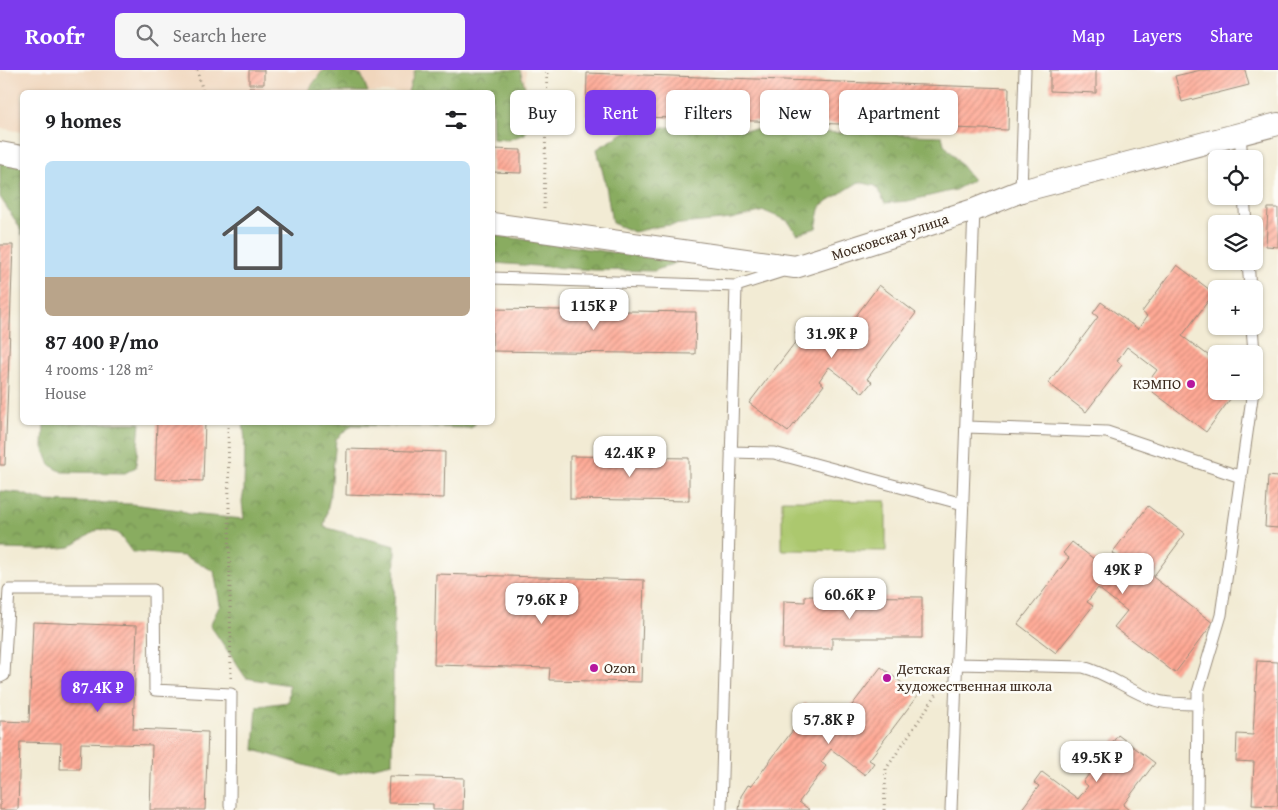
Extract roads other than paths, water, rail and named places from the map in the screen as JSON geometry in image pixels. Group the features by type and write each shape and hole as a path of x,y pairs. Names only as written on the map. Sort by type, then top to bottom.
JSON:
{"street":[{"name":"Московская улица","path":"495,224 795,268 974,210 1021,191 1278,124"},
{"path":"0,154 20,157"}],"lane":[{"path":"1021,191 1025,70"},
{"path":"1240,135 1241,150"},
{"path":"951,810 974,210"},
{"path":"495,278 736,286 795,268"},
{"path":"721,810 736,286"},
{"path":"1197,810 1198,692 1221,614 1252,400"},
{"path":"966,427 1107,432 1241,477"},
{"path":"731,452 774,454 963,504"},
{"path":"0,677 4,675 9,590 154,590 155,690 231,694 230,806"},
{"path":"957,664 1083,667 1103,673 1154,700 1198,704"}],"place":[{"name":"КЭМПО","path":"1191,384"},
{"name":"Ozon","path":"594,668"},
{"name":"Детская художественная школа","path":"887,678"}]}
